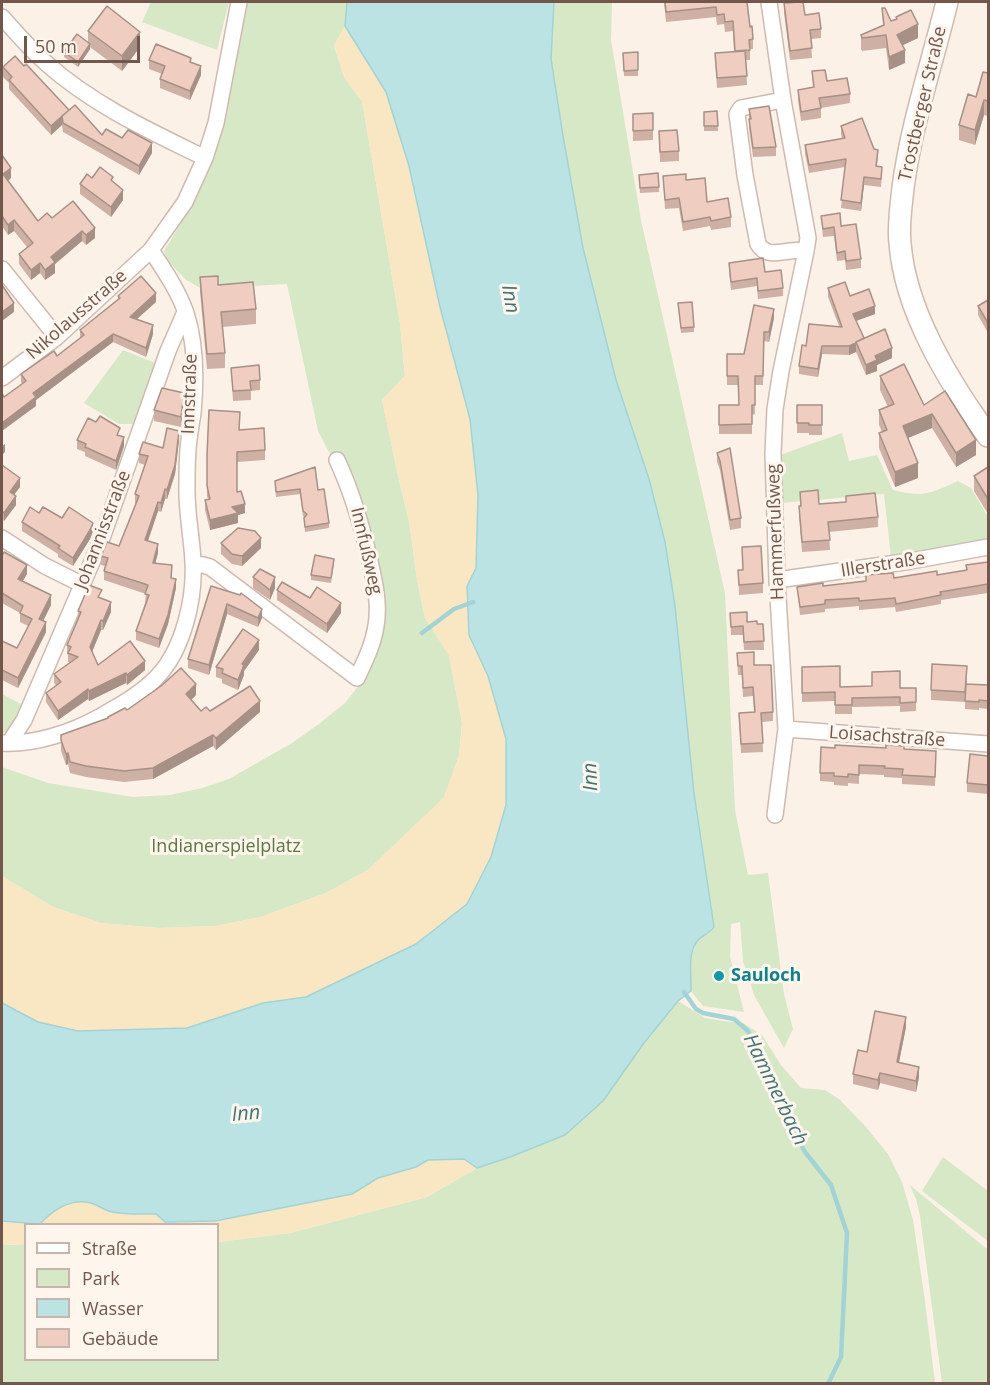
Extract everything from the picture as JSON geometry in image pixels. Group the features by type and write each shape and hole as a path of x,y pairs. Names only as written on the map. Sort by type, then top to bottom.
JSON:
{"main road":[{"name":"Trostberger Straße","path":"946,2 905,169 899,218 899,242 908,283 926,333 962,400 988,436"}],"street":[{"path":"151,250 185,201 205,158 216,123 239,2"},
{"name":"Hammerfußweg","path":"769,2 807,238 775,409 773,453 777,580 786,729 775,815"},
{"path":"2,17 32,51 68,81 111,110 205,158"},
{"path":"783,100 741,108 737,114 745,175 761,250 767,253 806,251"},
{"name":"Innstraße","path":"5,743 49,737 90,723 141,691 157,677 170,660 180,640 189,610 194,564 187,490 188,448 193,411 192,344 185,312 171,281 151,250"},
{"name":"Nikolausstraße","path":"2,378 57,337 151,250"},
{"path":"2,269 57,337"},
{"name":"Johannisstraße","path":"5,743 24,720 83,585 101,541 168,351 185,312"},
{"name":"Innfußweg","path":"194,564 210,567 357,678 371,648 376,627 378,608 376,586 358,513 337,460"},
{"path":"2,538 45,566 83,585"},
{"name":"Illerstraße","path":"777,580 911,561 988,547"},
{"name":"Loisachstraße","path":"786,729 988,744"}],"green space":[{"path":"151,2 229,2 217,50 142,22"},
{"name":"Indianerspielplatz","path":"248,2 347,2 345,26 334,46 345,79 362,101 400,323 405,376 382,400 409,521 425,618 449,655 462,723 459,756 444,798 368,870 326,893 261,917 216,926 158,928 101,923 53,907 2,876 2,767 48,783 133,797 170,795 229,779 292,743 345,703 363,680 379,634 364,519 318,431 287,284 202,289 186,280 167,260 164,251 198,195 215,147"},
{"path":"554,2 612,2 611,40 641,220 725,593 735,810 748,875 768,873 784,994 793,1029 784,1048 754,995 743,961 740,922 731,924 730,957 744,1012 703,1006 691,991 691,958 696,943 714,927 694,793 665,542 649,479 616,380 583,248 551,59"},
{"path":"123,350 155,363 137,424 119,424 84,403"},
{"path":"842,433 849,461 877,455 893,490 920,494 941,489 958,481 971,488 988,517 988,540 891,557 884,494 782,503 780,455"},
{"path":"2,694 25,706 10,730 2,734"},
{"path":"678,1001 705,1018 743,1023 762,1035 781,1065 801,1088 825,1090 840,1100 866,1127 888,1154 902,1182 913,1220 935,1383 2,1383 2,1244 24,1244 24,1361 219,1361 219,1242 290,1233 427,1197 477,1168 565,1135"},
{"path":"943,1157 988,1191 988,1241 922,1191"},
{"path":"910,1185 988,1250 988,1383 942,1383 920,1216"}],"sand":[{"path":"345,26 386,92 409,166 440,307 470,419 478,495 476,569 467,586 469,635 488,676 506,739 506,805 491,857 467,904 416,944 306,997 263,1003 187,1028 78,1031 38,1022 2,1003 2,876 53,907 101,923 158,928 216,926 261,917 326,893 368,870 444,797 459,756 462,723 449,655 425,618 409,521 382,400 405,376 400,323 362,101 345,79 334,46"},
{"path":"464,1159 477,1168 427,1197 290,1233 219,1242 219,1223 41,1223 62,1206 76,1202 91,1203 118,1213 157,1214 352,1194 378,1178 416,1167 428,1160"},
{"path":"2,1221 27,1223 24,1223 24,1244 2,1244"}],"water":[{"name":"Inn","path":"347,2 554,2 551,59 583,248 616,380 649,479 665,542 675,606 694,793 714,927 693,948 691,991 678,1001 644,1043 603,1101 565,1135 477,1168 464,1159 428,1160 416,1167 378,1178 352,1194 215,1221 165,1222 156,1214 118,1213 91,1203 76,1202 62,1206 41,1223 2,1221 2,1003 38,1022 78,1031 187,1028 263,1003 306,997 416,944 467,904 491,857 506,805 506,739 488,676 469,635 467,586 476,568 478,495 470,419 440,307 409,166 386,92 345,26"}],"building":[{"path":"665,2 747,2 753,39 749,40 750,50 735,51 733,21 725,22 724,14 717,15 716,7 666,12"},
{"path":"803,2 805,15 819,13 821,29 810,30 812,48 790,51 784,3"},
{"path":"107,6 140,32 122,56 88,31"},
{"path":"882,8 885,8 891,21 911,10 918,24 897,35 905,50 889,57 886,35 862,38 861,35 884,25"},
{"path":"77,34 90,44 78,62 64,52"},
{"path":"156,44 191,58 190,62 201,66 190,91 160,79 165,66 149,60"},
{"path":"745,51 747,76 717,78 715,53"},
{"path":"638,52 638,70 624,71 623,53"},
{"path":"15,56 24,66 26,64 69,110 51,126 9,80 12,77 3,67"},
{"path":"825,70 827,81 847,78 850,94 819,98 821,108 801,112 798,90 814,87 812,71"},
{"path":"983,72 988,73 988,101 984,100 975,130 959,125 968,94 976,97"},
{"path":"75,105 102,135 106,129 122,138 128,130 152,143 139,166 63,123 62,116"},
{"path":"769,106 776,147 753,148 749,109"},
{"path":"717,111 718,126 704,126 704,112"},
{"path":"653,113 653,130 633,131 633,114"},
{"path":"862,118 874,149 878,150 876,166 882,167 881,179 864,177 861,203 841,200 846,159 809,165 805,145 845,138 841,126"},
{"path":"677,130 679,151 660,152 659,131"},
{"path":"2,155 11,168 3,174 38,221 47,213 52,218 73,201 95,228 86,235 82,231 51,257 55,262 45,270 40,263 31,270 19,254 33,243 14,220 8,225 2,216"},
{"path":"100,167 113,177 111,180 123,190 111,207 80,184 87,174 92,178"},
{"path":"658,173 659,187 640,188 639,175"},
{"path":"686,174 686,180 705,178 707,202 728,198 731,217 711,221 710,217 683,222 679,198 665,200 663,176"},
{"path":"840,213 841,226 856,224 861,259 846,261 845,251 837,253 834,227 823,229 821,216"},
{"path":"763,258 765,272 781,270 783,288 758,291 757,278 731,282 729,263"},
{"path":"141,276 156,293 130,317 153,325 146,348 113,334 33,393 36,397 2,423 2,393 4,397 26,381 21,374 54,351 57,356 84,335 80,330 120,298 118,296"},
{"path":"218,276 218,285 253,282 256,309 221,312 225,353 207,354 200,277"},
{"path":"845,282 850,296 869,289 875,306 853,314 864,338 849,346 822,346 818,369 799,366 802,345 806,346 809,324 842,327 828,288"},
{"path":"2,285 14,303 2,312"},
{"path":"988,300 988,323 978,306"},
{"path":"692,302 694,327 681,328 678,303"},
{"path":"754,305 774,309 769,332 764,332 763,376 755,376 755,405 752,405 752,424 719,425 719,405 739,405 738,376 727,376 727,354 744,354"},
{"path":"885,329 892,348 875,356 877,360 866,365 856,342"},
{"path":"904,364 924,405 945,391 976,440 956,453 932,414 903,426 918,463 895,472 879,433 887,430 879,410 894,404 880,376"},
{"path":"259,365 260,380 250,381 251,390 233,391 231,368"},
{"path":"162,388 184,393 181,417 154,410"},
{"path":"797,405 822,405 822,425 797,423"},
{"path":"209,410 240,412 239,430 264,428 265,450 237,452 237,492 241,491 245,504 232,507 238,513 210,520 205,500 210,499 207,486"},
{"path":"100,416 120,428 117,435 124,437 116,461 85,447 86,444 77,440 88,418 96,422"},
{"path":"167,428 179,431 175,465 167,490 165,489 161,503 158,502 145,540 158,544 153,563 172,565 171,578 176,579 168,615 159,639 136,631 149,595 145,594 148,585 104,571 108,558 101,556 107,542 119,546 139,496 135,494 148,456 139,454 143,442 163,448"},
{"path":"730,448 741,518 730,520 717,453"},
{"path":"2,465 20,478 10,492 16,496 4,513 2,511"},
{"path":"315,467 318,490 324,489 329,523 305,527 304,518 307,514 303,511 300,489 276,492 275,481"},
{"path":"988,467 988,499 974,476"},
{"path":"818,490 819,504 846,502 846,496 875,493 878,517 828,522 830,540 802,542 800,492"},
{"path":"30,507 39,513 43,507 62,518 69,507 93,523 73,558 58,548 60,546 22,522"},
{"path":"238,528 255,531 261,538 242,556 232,554 221,543"},
{"path":"761,546 763,583 739,585 738,570 743,570 742,547"},
{"path":"4,552 27,565 18,579 51,595 39,619 46,622 18,678 2,670 2,641 17,648 32,619 20,613 23,606 2,593 2,556"},
{"path":"315,555 334,559 331,578 311,575"},
{"path":"988,562 988,584 940,592 941,595 896,604 895,598 859,601 859,598 825,600 825,604 800,607 797,587 866,581 866,575 893,573 894,578 937,571 937,575 967,570 966,565"},
{"path":"260,569 275,577 270,590 253,577"},
{"path":"282,582 310,598 317,587 341,603 327,624 277,590"},
{"path":"89,585 102,590 98,597 111,602 90,647 98,665 130,641 145,661 127,675 126,673 89,691 88,689 58,711 46,693 61,682 54,674 78,657 68,653 71,647 67,645"},
{"path":"211,586 240,595 241,593 262,609 258,618 227,604 209,665 188,659"},
{"path":"747,612 747,622 757,621 757,624 763,624 764,641 744,642 743,626 731,627 730,613"},
{"path":"243,629 259,640 242,664 244,665 238,680 222,673 223,669 216,667"},
{"path":"754,652 754,665 771,665 773,712 761,713 763,743 741,744 739,713 755,712 753,687 743,688 742,666 738,666 737,653"},
{"path":"932,664 967,666 965,692 931,690"},
{"path":"840,666 840,687 872,686 872,672 900,671 900,688 916,688 916,702 900,703 900,697 852,698 852,705 835,705 835,692 802,693 802,667"},
{"path":"181,668 196,684 186,694 201,711 206,707 210,711 250,686 260,701 216,738 213,735 153,768 124,771 70,762 61,735 108,718 125,708 127,710 161,686"},
{"path":"966,684 988,685 988,701 965,701"},
{"path":"835,745 886,748 886,745 904,746 904,749 936,751 935,777 902,775 903,769 859,765 859,775 848,774 848,777 834,776 834,773 820,773 821,747 835,748"},
{"path":"970,754 988,756 988,785 967,783"},
{"path":"875,1011 906,1017 897,1062 919,1067 916,1081 880,1073 878,1080 853,1074 858,1050 867,1052"}],"waterway":[{"path":"422,633 454,609 473,602"},
{"name":"Hammerbach","path":"684,992 696,1009 703,1013 734,1019 748,1031 777,1100 805,1152 831,1185 847,1233 841,1357 828,1384"}],"place":[{"name":"Sauloch","path":"719,976"}]}
